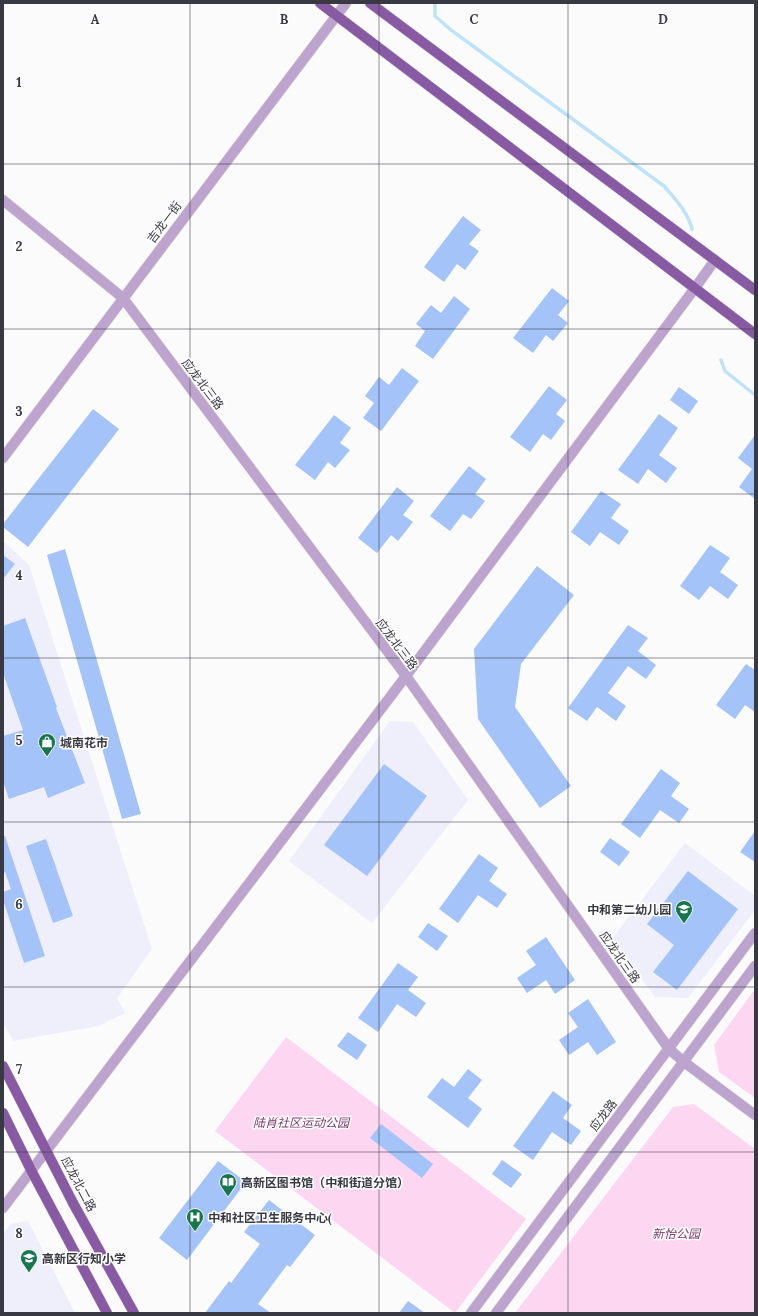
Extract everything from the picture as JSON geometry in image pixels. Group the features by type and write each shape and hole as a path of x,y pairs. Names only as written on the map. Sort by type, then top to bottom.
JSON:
{"main road":[{"path":"320,3 755,334"},
{"path":"370,3 755,290"},
{"name":"应龙北二路","path":"3,1066 73,1203 134,1313"},
{"path":"3,1113 31,1170 107,1313"}],"street":[{"name":"吉龙一街","path":"3,458 346,3"},
{"name":"应龙北三路","path":"3,200 123,298 406,676 669,1049 755,1115"},
{"path":"3,1208 406,676 715,260"},
{"name":"应龙路","path":"471,1313 755,933"},
{"path":"496,1313 755,966"}],"shaded area":[{"name":"城南花市","path":"3,541 29,565 152,949 117,998 125,1013 99,1026 13,1041 3,1022"},
{"path":"390,721 413,722 468,800 372,923 289,861"},
{"name":"中和第二幼儿园","path":"685,843 755,896 755,910 688,998 655,997 612,939"},
{"name":"高新区行知小学","path":"28,1221 75,1313 3,1313 3,1234 11,1224"}],"green space":[{"path":"755,989 755,1098 719,1072 714,1045"},
{"name":"陆肖社区运动公园","path":"286,1037 526,1219 455,1313 215,1131"},
{"name":"新怡公园","path":"694,1104 755,1149 755,1313 515,1313 673,1107"}],"building":[{"path":"463,216 481,230 469,244 479,251 465,270 457,264 444,282 424,267"},
{"path":"552,288 569,301 558,315 568,323 553,341 546,335 533,353 513,338"},
{"path":"454,296 470,309 433,359 415,346 425,331 416,324 431,305 441,313"},
{"path":"402,368 419,381 381,431 363,418 374,403 365,396 379,377 389,385"},
{"path":"549,386 567,400 556,414 565,421 551,440 543,434 530,452 510,437"},
{"path":"679,387 698,401 689,414 670,400"},
{"path":"93,409 119,429 28,547 3,527 3,524"},
{"path":"659,414 678,428 659,455 677,468 666,483 648,469 638,484 618,470"},
{"path":"334,415 351,428 340,443 350,450 335,468 328,462 315,480 295,465"},
{"path":"755,435 755,499 739,487 752,469 738,458"},
{"path":"469,466 486,479 475,494 485,501 471,519 463,514 450,531 430,516"},
{"path":"397,487 414,501 403,515 413,522 398,541 391,535 377,553 358,538"},
{"path":"601,491 621,504 611,518 629,531 619,545 600,532 590,546 571,532"},
{"path":"710,545 730,558 720,572 738,585 728,599 710,586 699,600 680,586"},
{"path":"65,549 141,814 122,819 47,555"},
{"path":"3,555 15,564 3,579"},
{"path":"537,566 574,595 521,664 515,707 571,786 540,808 478,719 474,649"},
{"path":"25,618 57,707 56,708 85,783 48,798 44,787 9,799 3,781 3,736 23,730 3,673 3,626"},
{"path":"628,625 648,638 638,651 656,665 646,679 628,666 608,693 626,706 616,721 597,707 587,721 568,708"},
{"path":"746,664 755,670 755,712 745,705 735,719 716,705"},
{"path":"384,764 427,796 367,876 324,845"},
{"path":"661,769 680,783 671,796 689,809 679,823 660,810 640,838 621,824"},
{"path":"755,831 755,862 740,852"},
{"path":"3,836 5,836 45,956 24,963 3,900 3,892 11,889 5,872 3,873"},
{"path":"610,838 630,852 619,866 600,852"},
{"path":"46,839 73,916 53,923 26,846"},
{"path":"479,854 498,868 489,881 507,894 497,908 478,895 458,923 439,909"},
{"path":"688,871 738,909 677,990 653,972 674,945 647,924"},
{"path":"428,923 448,936 437,951 418,937"},
{"path":"546,937 575,980 555,994 546,980 527,993 517,978 536,965 526,951"},
{"path":"398,963 418,977 408,990 426,1003 416,1017 397,1004 378,1032 358,1018"},
{"path":"588,999 616,1042 597,1055 588,1042 569,1055 559,1040 578,1027 568,1013"},
{"path":"348,1032 367,1045 357,1060 337,1046"},
{"path":"468,1069 482,1080 468,1098 482,1109 468,1128 427,1097 442,1078 454,1087"},
{"path":"553,1091 572,1105 563,1118 581,1131 571,1145 552,1132 533,1160 513,1146"},
{"path":"381,1124 433,1164 422,1178 370,1138"},
{"path":"502,1160 522,1174 511,1188 492,1174"},
{"path":"218,1161 246,1182 187,1260 159,1238"},
{"path":"269,1200 315,1235 290,1267 287,1265 258,1304 271,1313 205,1313 229,1281 231,1283 260,1244 244,1232"},
{"path":"408,1301 425,1313 399,1313"}],"waterway":[{"path":"435,3 435,16 451,30 664,186 684,211 692,229"},
{"path":"721,360 725,371 755,395"}],"place":[{"name":"城南花市","path":"47,757"},
{"name":"中和第二幼儿园","path":"684,924"},
{"name":"高新区图书馆（中和街道分馆）","path":"228,1197"},
{"name":"中和社区卫生服务中心(","path":"195,1232"},
{"name":"高新区行知小学","path":"29,1273"}]}
